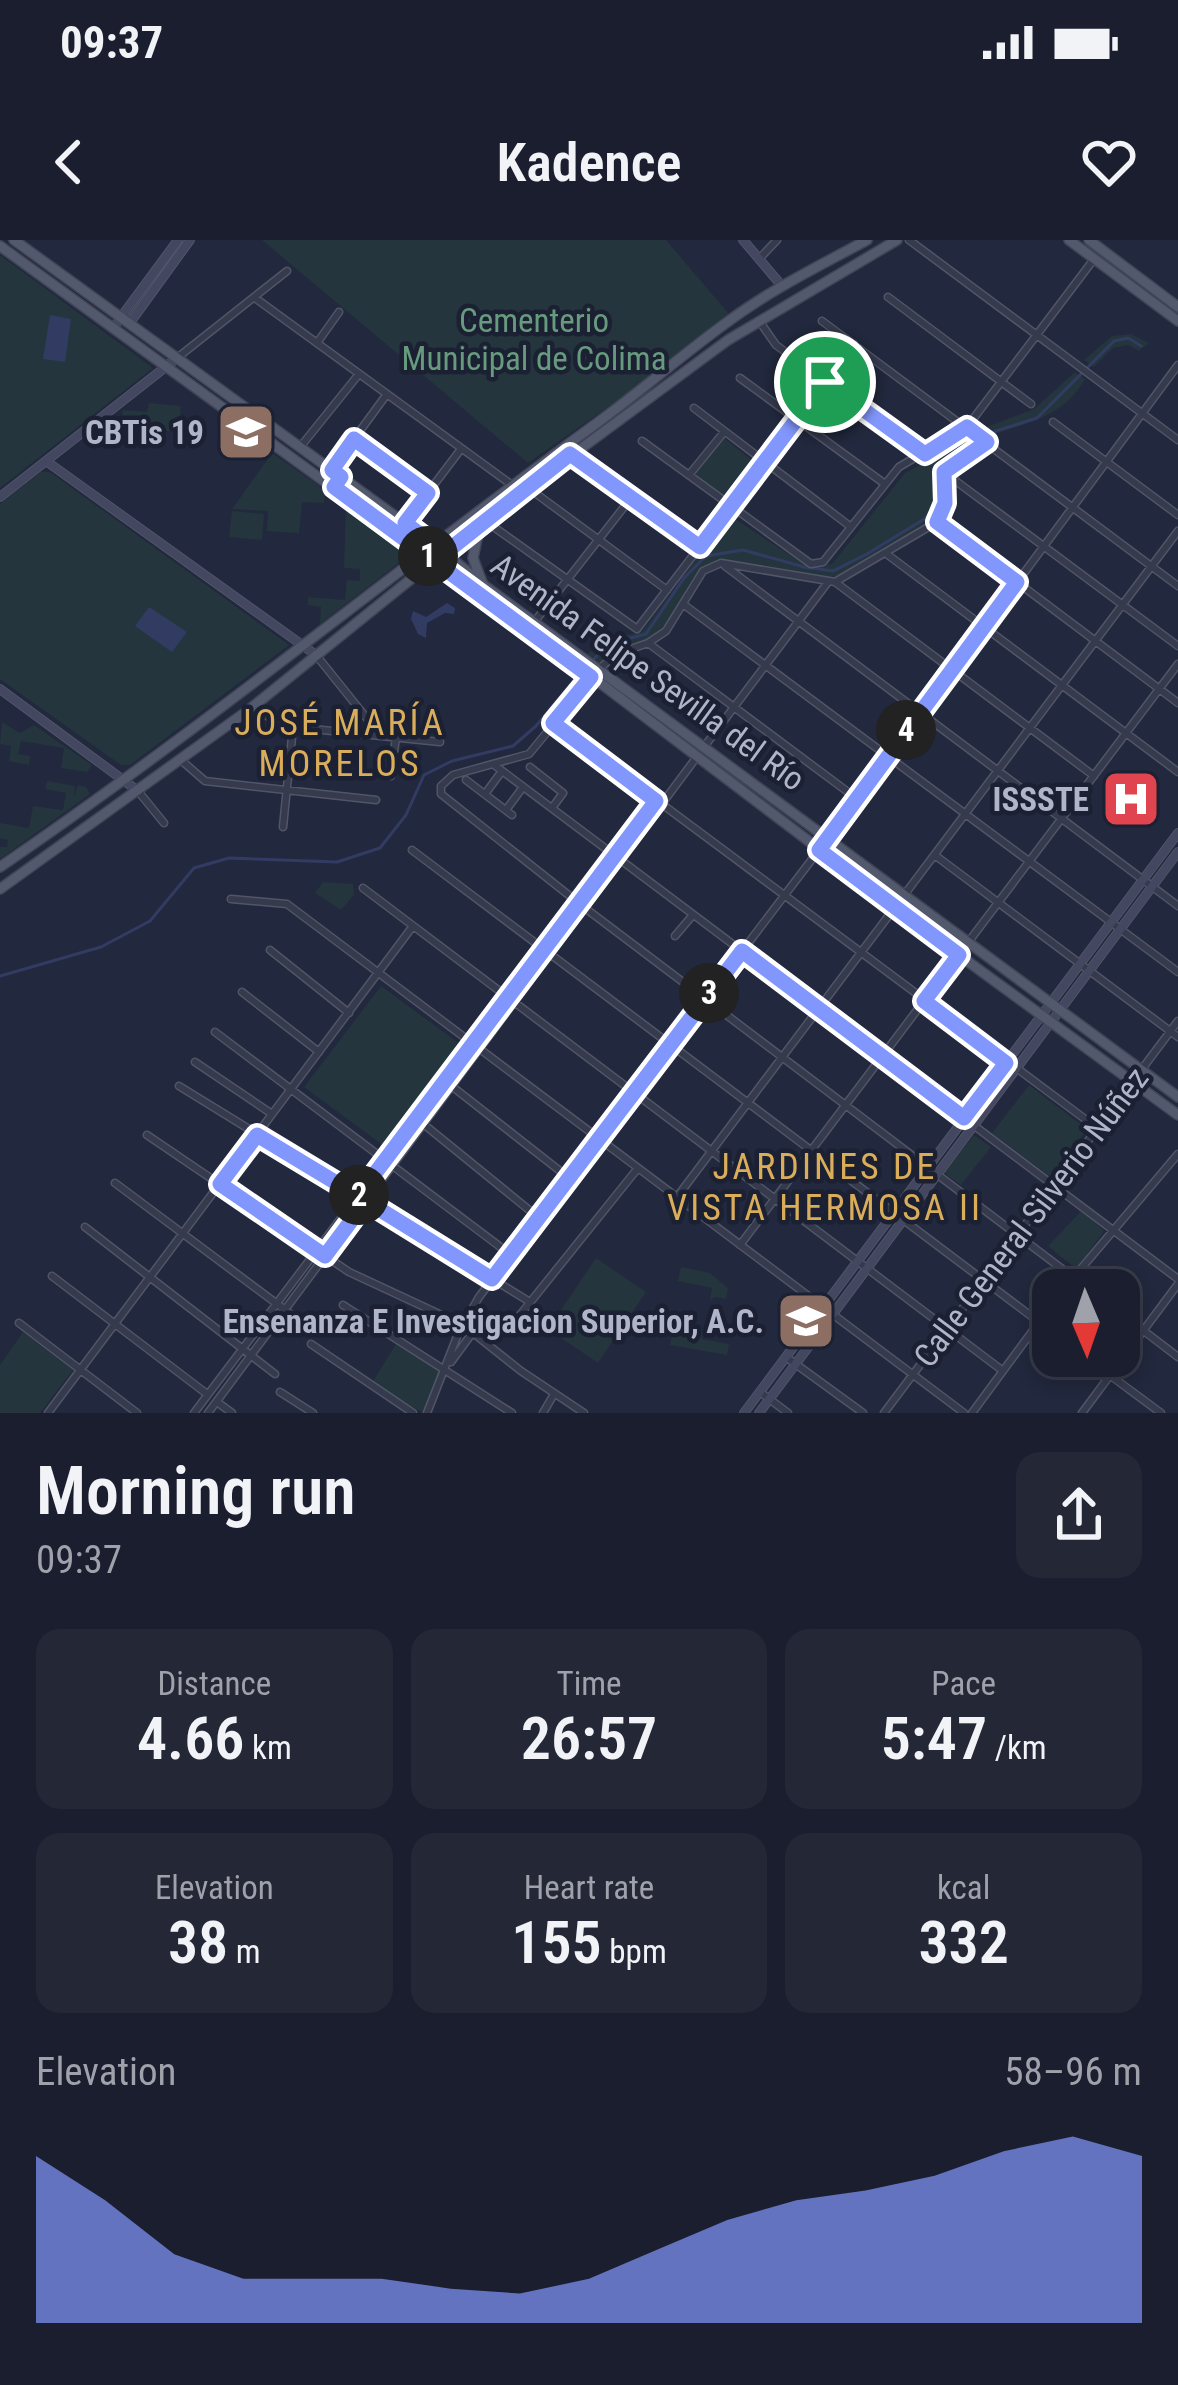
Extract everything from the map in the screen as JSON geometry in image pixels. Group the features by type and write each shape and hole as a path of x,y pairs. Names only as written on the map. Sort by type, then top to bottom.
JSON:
{"main road":[{"name":"Avenida Felipe Sevilla del Río","path":"14,240 536,621 696,758 1178,1114"},
{"path":"125,321 178,240"},
{"path":"113,328 125,321 190,240"},
{"path":"743,240 782,286"},
{"path":"416,531 443,532 467,519 665,374 721,327 782,286 867,240"},
{"path":"0,867 758,319 897,240"},
{"path":"1069,240 1178,307"},
{"path":"1089,240 1178,321"},
{"name":"Avenida Felipe Sevilla del Río","path":"0,246 452,576 705,745 1178,1097"},
{"path":"740,314 747,327"},
{"path":"721,327 729,329 731,338"},
{"path":"0,497 177,358"},
{"path":"251,428 260,418"},
{"path":"46,461 316,655"},
{"path":"334,487 336,473"},
{"path":"440,549 467,519"},
{"path":"483,521 475,536 473,558 484,586"},
{"path":"0,889 250,709 394,592 429,557"},
{"path":"394,592 425,574 452,576"},
{"path":"0,689 138,791"},
{"path":"216,712 226,726"},
{"path":"44,837 54,850"},
{"path":"759,1413 1016,1070 1080,964 1177,837"},
{"path":"1055,1006 1089,971 1178,852"},
{"path":"745,1413 1006,1063 1047,1018"}],"street":[{"path":"759,259 777,240"},
{"path":"909,240 1178,440"},
{"path":"642,441 811,564 823,562 899,467 969,429 1094,259"},
{"path":"177,358 287,271"},
{"path":"888,297 1031,404"},
{"path":"255,298 512,485"},
{"path":"317,344 339,312"},
{"path":"758,319 776,345 925,454"},
{"path":"822,321 1178,586"},
{"path":"483,521 638,628 854,344"},
{"path":"428,1413 464,1325 492,1279 819,850 1178,365"},
{"path":"300,447 359,374"},
{"path":"740,378 885,484"},
{"path":"336,473 387,394"},
{"path":"694,408 851,527"},
{"path":"1053,422 1178,515"},
{"path":"689,475 724,432"},
{"path":"354,439 428,493"},
{"path":"944,472 986,441"},
{"path":"405,523 461,448"},
{"path":"570,454 700,547"},
{"path":"208,1413 388,1163 799,621 831,582 937,522 945,503 944,472"},
{"path":"944,472 1178,646"},
{"path":"527,487 667,590"},
{"path":"536,621 631,498"},
{"path":"937,522 1178,703"},
{"path":"676,1197 1178,531"},
{"path":"887,554 1178,772"},
{"path":"722,563 1178,906"},
{"path":"1062,1269 582,906 441,794 441,786 453,775 529,754 590,668 666,631 703,571 722,563 831,582 1094,776"},
{"path":"683,604 1178,972"},
{"path":"647,643 856,798"},
{"path":"316,655 381,736"},
{"path":"740,1245 1178,664"},
{"path":"250,709 293,727 440,742"},
{"path":"553,723 1097,1128"},
{"path":"283,827 293,727"},
{"path":"391,776 396,737"},
{"path":"181,760 205,781 376,800"},
{"path":"493,764 1178,1282 1140,1334"},
{"path":"530,767 563,793 552,808"},
{"path":"485,794 502,771"},
{"path":"466,780 509,813 523,787"},
{"path":"138,791 164,823"},
{"path":"412,850 1032,1317"},
{"path":"935,856 1174,1034"},
{"path":"363,888 1003,1371"},
{"path":"231,899 287,904 968,1413 1032,1332"},
{"path":"675,936 693,914"},
{"path":"48,1413 414,926"},
{"path":"271,950 349,1012"},
{"path":"242,992 319,1052"},
{"name":"Calle General Silverio Núñez","path":"884,1413 1141,1070 1174,1034 1178,1021"},
{"path":"215,1033 511,1255"},
{"path":"195,1062 272,1114"},
{"path":"448,1083 569,1178"},
{"path":"179,1086 530,1302"},
{"path":"420,1121 539,1218"},
{"path":"146,1135 371,1284 464,1325 584,1413"},
{"path":"1079,1269 1178,1154"},
{"path":"516,1319 638,1168"},
{"path":"115,1183 308,1327"},
{"path":"194,1413 317,1250 362,1199"},
{"path":"85,1227 275,1374"},
{"path":"52,1276 232,1413"},
{"path":"343,1305 512,1413"},
{"path":"19,1323 137,1413"},
{"path":"1140,1328 1178,1357"},
{"path":"447,1368 472,1332"},
{"path":"310,1344 413,1413"},
{"path":"786,1357 863,1413"},
{"path":"1082,1413 1109,1377"},
{"path":"1113,1377 1162,1413"},
{"path":"280,1392 313,1413"},
{"path":"760,1392 788,1413"},
{"path":"542,1413 554,1394"},
{"path":"121,1413 127,1405"}],"green space":[{"name":"Cementerio Municipal de Colima","path":"262,240 666,240 729,314 662,369 528,463"},
{"path":"0,255 153,368 0,488"},
{"path":"1131,334 1149,343 1139,351 1128,345 1113,348 1094,367 1084,360 1112,336"},
{"path":"1075,372 1085,379 1056,410 988,436 979,430 1034,409"},
{"path":"149,403 181,406 179,432 121,427 123,410 147,412"},
{"path":"974,436 979,440 938,473 940,503 929,524 837,576 741,563 709,565 694,577 658,633 601,664 587,654 607,638 642,632 729,515 805,565 832,564 905,473"},
{"path":"724,438 754,462 726,498 695,474"},
{"path":"272,453 325,490 324,503 302,502 299,533 267,531 268,511 232,509"},
{"path":"41,472 50,472 289,645 130,765 121,765 0,679 0,504"},
{"path":"346,504 413,552 320,624 321,607 308,605 308,597 345,600 347,580 360,581 360,569 344,568"},
{"path":"232,511 264,514 262,540 229,537"},
{"path":"2,722 20,733 34,725 92,765 87,772 61,768 64,748 21,741 18,754 30,756 29,765 9,761 11,746 0,744"},
{"path":"47,781 75,786 74,796 78,785 90,794 0,859 0,847 7,847 8,840 0,838 0,823 29,828 33,806 63,810 66,793 45,789"},
{"path":"323,882 353,884 354,895 341,910 315,893"},
{"path":"381,986 460,1044 384,1146 304,1087"},
{"path":"1029,1085 1087,1129 1051,1177 992,1133"},
{"path":"974,1135 991,1147 961,1185 944,1173"},
{"path":"1082,1210 1104,1231 1076,1269 1048,1246"},
{"path":"596,1258 646,1292 598,1363 548,1329"},
{"path":"681,1267 710,1273 728,1288 726,1299 710,1301 712,1288 678,1281"},
{"path":"674,1324 703,1329 702,1339 729,1344 727,1355 670,1345"},
{"path":"23,1332 73,1370 40,1413 0,1413 0,1365"},
{"path":"396,1344 442,1372 423,1413 372,1383"}],"water":[{"path":"50,315 71,319 65,362 43,359"},
{"path":"447,603 455,608 454,614 445,613 427,623 426,638 418,634 411,619 413,611 426,617"},
{"path":"149,607 187,632 172,652 135,626"}],"waterway":[{"path":"983,435 1037,418 1114,341 1128,338 1141,346"},
{"path":"592,661 608,644 646,634 684,578 706,556 743,550 833,571 867,554 926,518 936,503 939,464 974,439"},
{"path":"0,976 101,947 150,921 194,868 229,858 337,862 380,848 406,815 424,775 452,761 513,746 581,672"}],"place":[{"name":"CBTis 19","path":"246,432"},
{"name":"ISSSTE","path":"1131,799"},
{"name":"Ensenanza E Investigacion Superior, A.C.","path":"806,1321"}],"district":[{"name":"JOSÉ MARÍA MORELOS","path":"340,744"},
{"name":"JARDINES DE VISTA HERMOSA II","path":"825,1188"}],"route":[{"path":"825,382 925,454 967,427 987,442 944,472 945,503 937,522 1017,582 819,850 959,955 924,1001 1006,1063 964,1118 742,951 492,1279 366,1201 325,1256 220,1184 257,1135 358,1196 656,801 553,723 591,677 334,487 341,477 332,470 354,439 428,493 405,523 445,553 570,454 700,547 825,382"}]}
